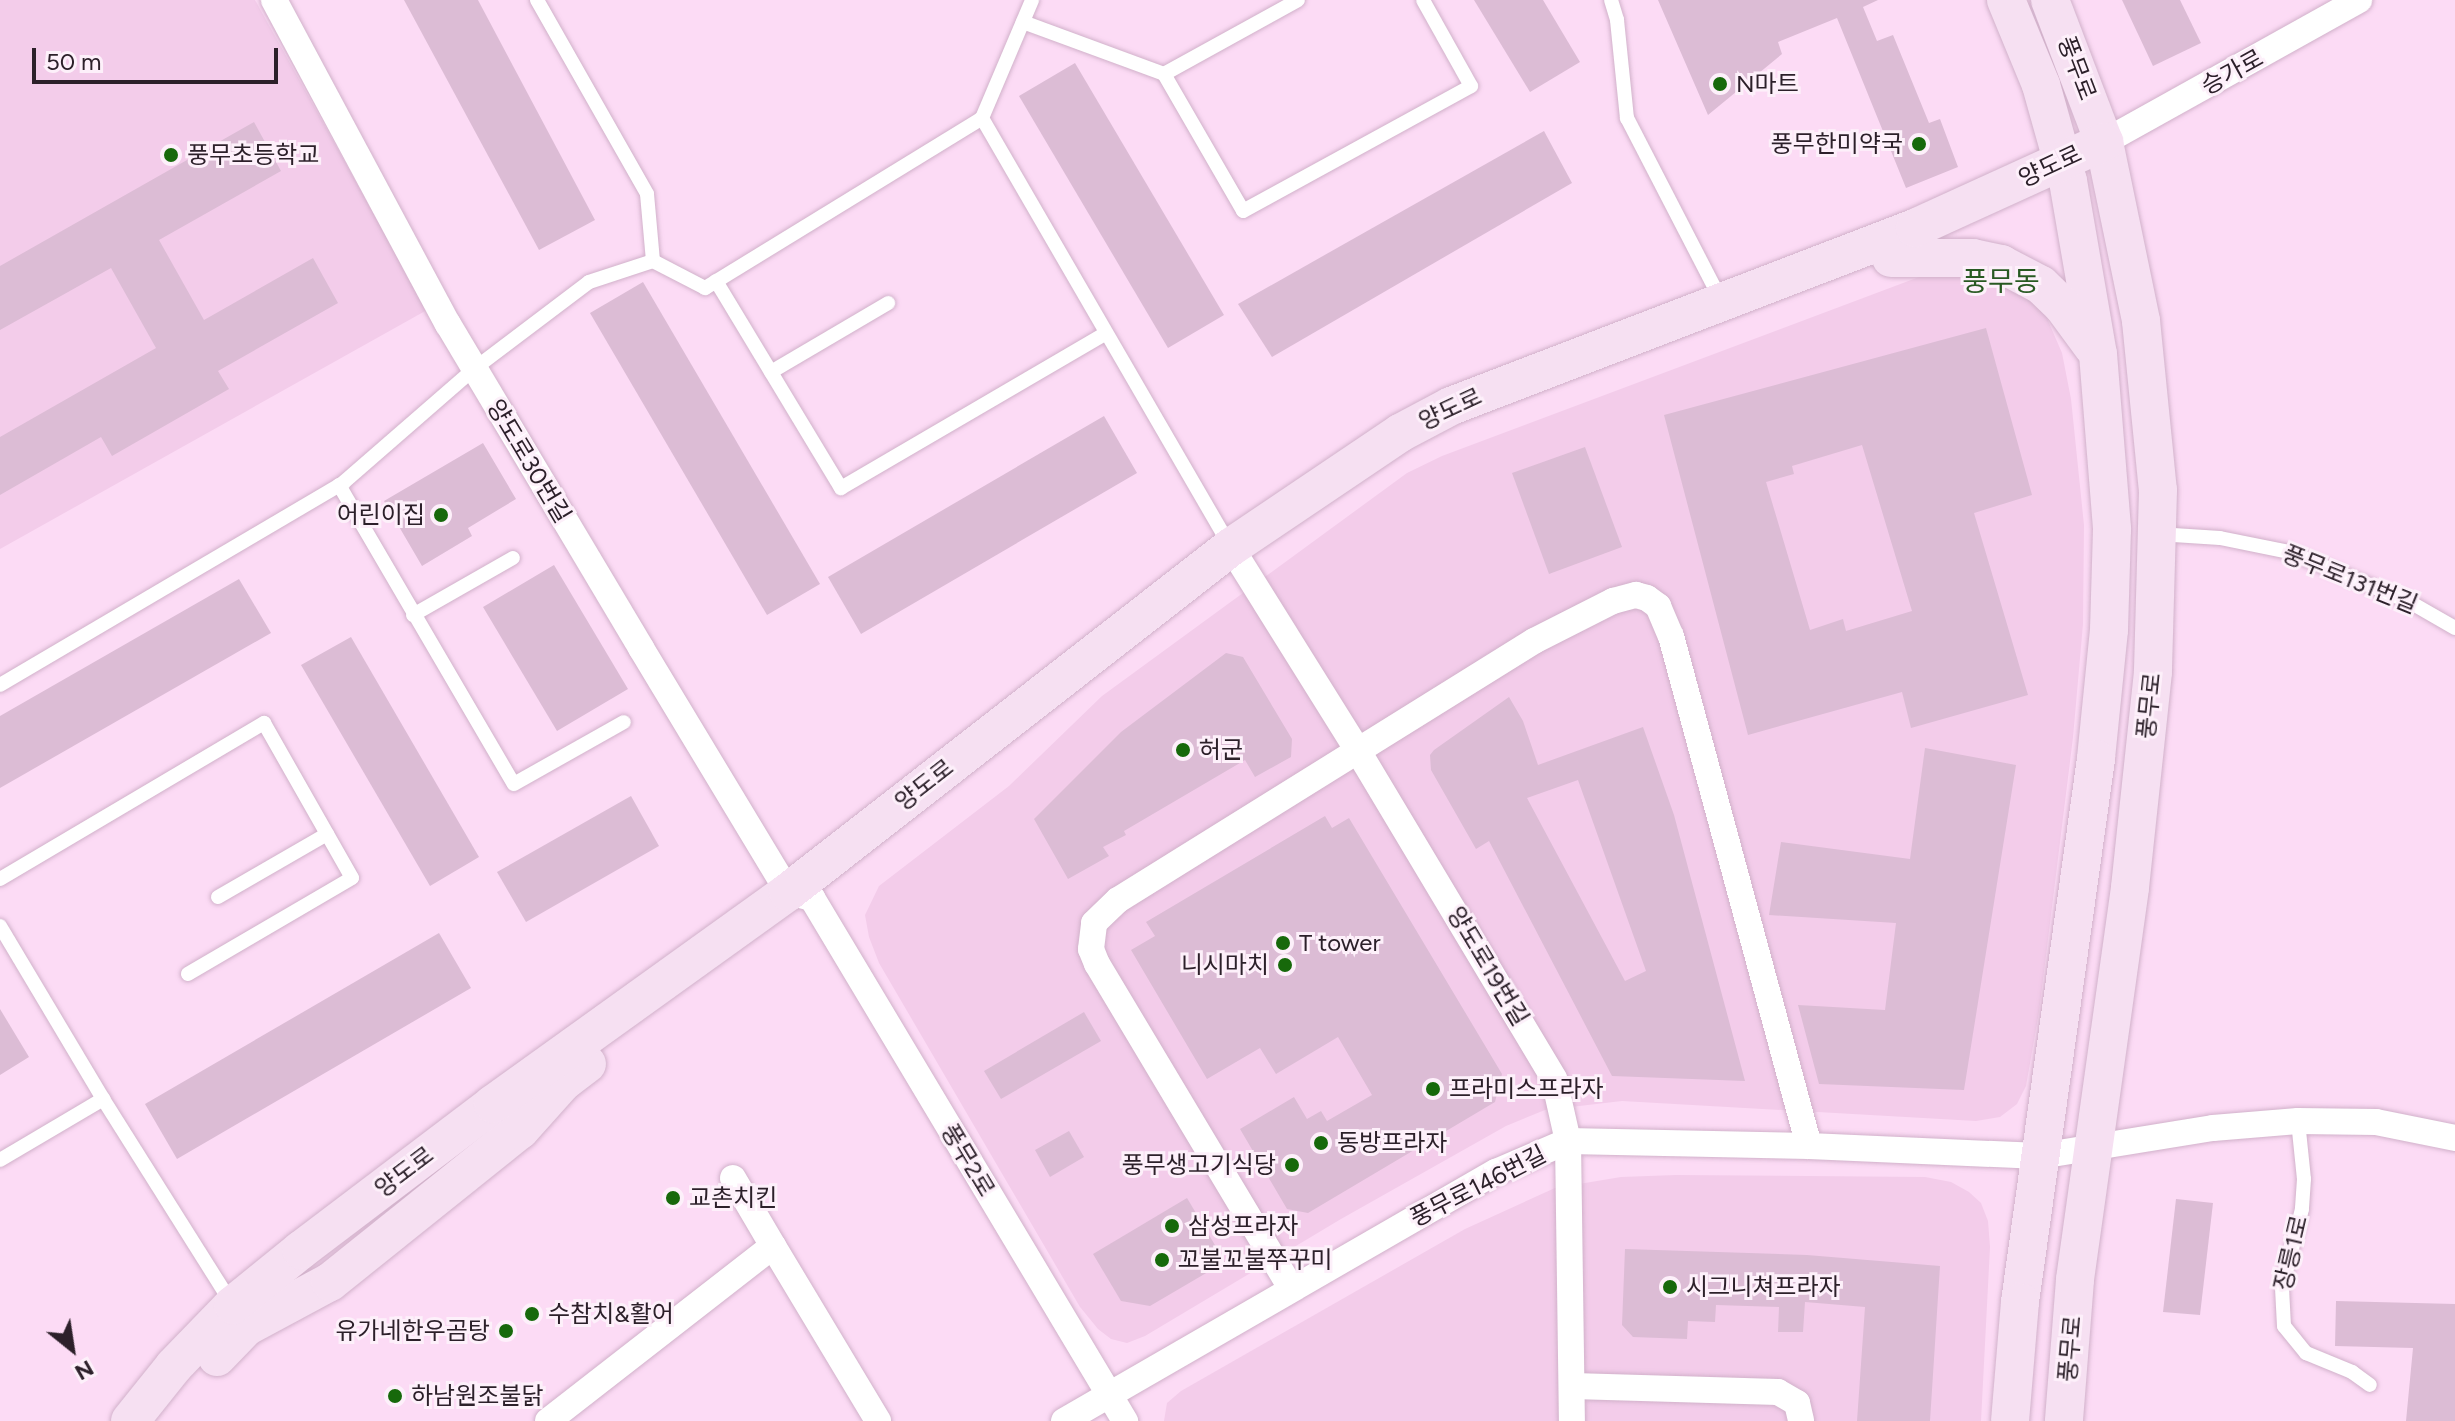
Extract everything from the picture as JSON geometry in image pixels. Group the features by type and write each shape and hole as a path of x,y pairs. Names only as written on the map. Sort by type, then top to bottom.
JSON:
{"street":[{"name":"양도로30번길","path":"274,0 474,369 800,895"},
{"name":"풍무로","path":"2006,0 2041,85 2065,170 2098,354 2112,529 2109,630 2096,759 2020,1302 2010,1421"},
{"name":"풍무로","path":"2050,0 2104,142 2141,321 2153,412 2158,533 2153,672 2142,783 2092,1147 2064,1421"},
{"name":"승가로","path":"2104,142 2359,0"},
{"name":"양도로","path":"1726,309 1891,258 2065,170 2104,142"},
{"name":"양도로","path":"130,1421 174,1366 239,1316 330,1282 520,1130 563,1082 1236,555 1455,424 1915,228 2065,170"},
{"path":"1891,258 1973,258 2025,275 2062,305 2098,354"},
{"name":"양도로19번길","path":"1236,555 1545,1061 1562,1104 1568,1141 1572,1421"},
{"path":"1291,1288 1097,964 1091,949 1091,935 1099,916 1118,900 1581,614 1636,595 1658,606 1671,636 1809,1146"},
{"name":"풍무2로","path":"800,895 1125,1421"},
{"path":"2040,1156 2213,1128 2298,1121 2376,1122 2455,1138"},
{"name":"풍무로146번길","path":"1064,1421 1496,1172 1568,1141 1809,1146 2040,1156"},
{"path":"733,1178 878,1421"},
{"path":"548,1421 773,1246"},
{"name":"양도로","path":"159,1421 239,1316"},
{"path":"1573,1386 1778,1392 1797,1403 1801,1421"}],"lane":[{"path":"537,0 647,194 653,261"},
{"path":"0,685 339,485 474,369 589,282 653,261 705,288 982,118 1032,0"},
{"path":"1164,74 1298,0"},
{"path":"1023,22 1164,74 1243,211 1471,86 1423,0"},
{"path":"1611,0 1617,20 1627,118 1726,309"},
{"path":"982,118 1236,555"},
{"path":"716,281 841,488 1105,334"},
{"path":"771,372 888,303"},
{"path":"339,485 514,784 624,722"},
{"name":"풍무로131번길","path":"2158,533 2220,538 2289,552 2334,568 2451,619"},
{"path":"413,615 513,558"},
{"path":"0,879 264,723 352,878 188,974"},
{"path":"218,897 327,834"},
{"path":"0,926 103,1099 239,1316"},
{"path":"0,1160 103,1099"},
{"name":"장릉1로","path":"2298,1121 2304,1179 2302,1209 2282,1288 2280,1307 2284,1326 2306,1353 2352,1372 2370,1385"}],"shaded area":[{"name":"풍무초등학교","path":"0,0 255,0 427,310 0,549"},
{"path":"1992,272 2043,309 2062,353 2071,399 2084,525 2083,624 2073,737 2039,1012 2026,1086 2017,1104 2000,1117 1976,1121 1622,1101 1545,1110 1506,1126 1341,1219 1145,1336 1127,1343 1111,1339 1098,1329 1080,1307 879,963 865,915 879,886 1009,786 1102,696 1407,473 1442,456 1927,274"},
{"path":"1621,1177 1925,1177 1951,1182 1969,1192 1981,1203 1988,1221 1990,1247 1981,1421 1164,1421 1167,1403 1181,1391 1465,1229 1555,1188"}],"building":[{"path":"404,0 478,0 595,220 539,250"},
{"path":"1474,0 1543,0 1580,62 1530,92"},
{"path":"1658,0 1878,0 1863,7 1877,41 1893,35 1929,123 1940,119 1958,167 1906,188 1837,18 1778,42 1782,54 1708,115"},
{"path":"2122,0 2180,0 2201,43 2153,66"},
{"path":"1075,63 1224,315 1168,348 1019,96"},
{"path":"254,122 281,171 159,240 204,320 313,258 338,303 218,371 229,389 112,456 101,437 0,495 0,437 156,348 111,268 0,330 0,266"},
{"path":"1544,131 1572,183 1272,357 1238,304"},
{"path":"643,282 820,584 767,615 590,313"},
{"path":"1986,328 2032,495 1974,513 2028,695 1911,728 1902,692 1748,735 1664,415","holes":["1862,445 1912,611 1846,631 1843,619 1810,630 1766,482 1794,474 1792,466"]},
{"path":"1104,416 1137,473 861,634 828,577"},
{"name":"어린이집","path":"483,443 516,499 468,528 472,536 422,566 384,501"},
{"path":"1585,447 1622,547 1549,574 1512,473"},
{"path":"554,565 628,689 557,731 483,607"},
{"path":"239,579 271,633 0,788 0,716"},
{"path":"351,637 479,857 430,886 301,665"},
{"path":"1226,653 1243,657 1292,739 1291,757 1255,777 1245,760 1124,831 1126,835 1103,847 1109,856 1068,879 1034,819 1121,732"},
{"path":"1509,697 1523,721 1538,765 1643,727 1674,815 1745,1081 1612,1076 1489,841 1476,849 1431,770 1430,755","holes":["1578,780 1646,971 1625,981 1527,798"]},
{"path":"1925,748 2016,765 1964,1090 1819,1084 1798,1005 1885,1010 1896,923 1769,915 1781,842 1910,859"},
{"path":"631,796 659,846 526,922 497,872"},
{"name":"T tower","path":"1325,816 1332,828 1349,818 1502,1074 1495,1102 1308,1213 1287,1209 1240,1129 1294,1097 1307,1119 1321,1111 1327,1121 1372,1095 1338,1037 1276,1074 1260,1048 1207,1079 1131,950 1155,936 1146,922"},
{"path":"439,933 471,988 177,1159 145,1104"},
{"path":"0,1009 29,1057 0,1075"},
{"path":"1084,1012 1101,1041 1001,1099 984,1071"},
{"path":"1069,1131 1084,1157 1050,1177 1035,1150"},
{"name":"삼성프라자","path":"1187,1198 1225,1262 1150,1306 1121,1301 1093,1254"},
{"path":"2176,1199 2213,1203 2200,1315 2163,1312"},
{"path":"1625,1249 1807,1255 1940,1266 1930,1421 1857,1421 1865,1307 1805,1302 1803,1332 1778,1332 1779,1307 1716,1305 1715,1322 1688,1321 1687,1339 1633,1337 1622,1325"},
{"path":"2336,1301 2455,1304 2455,1421 2406,1421 2413,1348 2335,1346"}],"place":[{"name":"N마트","path":"1720,84"},
{"name":"풍무한미약국","path":"1919,144"},
{"name":"풍무초등학교","path":"171,155"},
{"name":"어린이집","path":"441,515"},
{"name":"허군","path":"1183,750"},
{"name":"T tower","path":"1283,943"},
{"name":"니시마치","path":"1285,965"},
{"name":"프라미스프라자","path":"1433,1089"},
{"name":"동방프라자","path":"1321,1143"},
{"name":"풍무생고기식당","path":"1292,1165"},
{"name":"교촌치킨","path":"673,1198"},
{"name":"삼성프라자","path":"1172,1226"},
{"name":"꼬불꼬불쭈꾸미","path":"1162,1260"},
{"name":"시그니쳐프라자","path":"1670,1287"},
{"name":"수참치&활어","path":"532,1314"},
{"name":"유가네한우곰탕","path":"506,1331"},
{"name":"하남원조불닭","path":"395,1396"}],"district":[{"name":"풍무동","path":"2001,281"}]}
